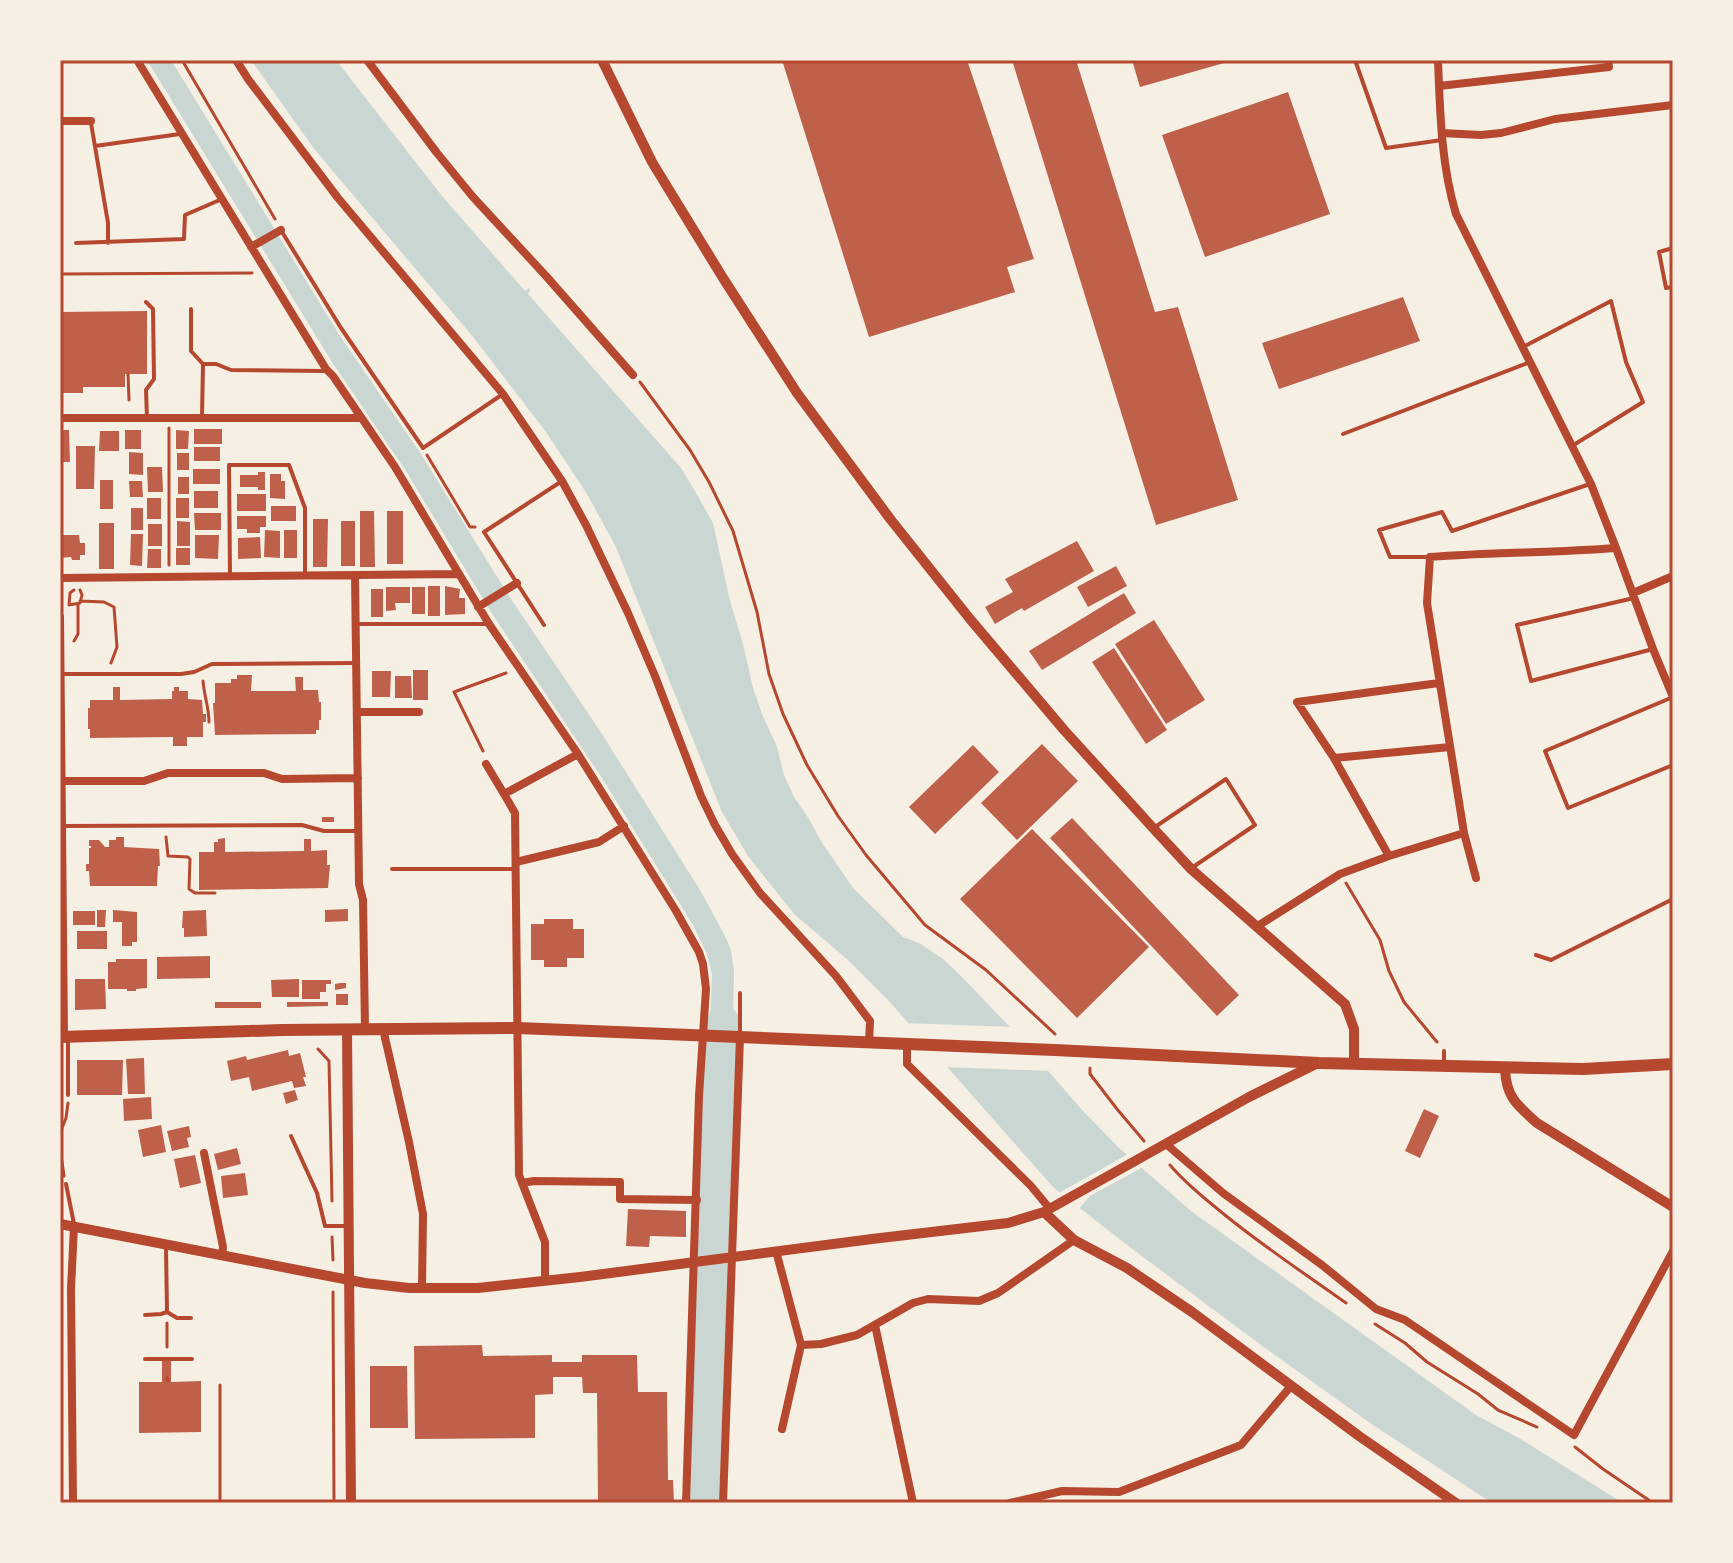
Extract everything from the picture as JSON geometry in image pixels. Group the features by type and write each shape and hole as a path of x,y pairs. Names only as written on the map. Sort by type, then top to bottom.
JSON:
{"main road":[{"path":"64,1037 282,1030 518,1028 1505,1069 1673,1064"}],"street":[{"path":"137,60 326,369 420,506 489,624 578,754 699,952 706,989 706,1035 699,1096 697,1261 686,1503"},
{"path":"236,60 338,198 503,394 562,481 628,613 715,825 760,893 836,976 870,1021 869,1043"},
{"path":"367,60 473,197 633,375"},
{"path":"602,60 652,162 819,425 970,619 1064,730 1153,828 1191,869 1345,1004 1354,1029 1354,1063"},
{"path":"1438,60 1448,189 1456,214 1591,484 1673,697"},
{"path":"1439,86 1609,67 1608,60"},
{"path":"1443,136 1491,134 1555,119 1673,105"},
{"path":"60,121 91,121"},
{"path":"251,247 281,230"},
{"path":"60,418 361,417"},
{"path":"1476,878 1464,833 1427,603 1430,557 1616,548"},
{"path":"60,578 458,574"},
{"path":"355,575 359,884 363,900 365,1029"},
{"path":"1634,595 1673,576"},
{"path":"481,606 513,586"},
{"path":"60,617 64,1037"},
{"path":"1389,856 1334,758 1297,702 1439,683"},
{"path":"357,712 419,712"},
{"path":"1334,758 1450,747"},
{"path":"504,794 578,754"},
{"path":"486,764 515,813 519,1175 545,1242 545,1281"},
{"path":"61,781 144,781 168,773 264,773 282,779 358,778"},
{"path":"516,866 599,842 624,826"},
{"path":"1256,927 1340,874 1464,833"},
{"path":"383,1029 423,1214 422,1288"},
{"path":"347,1030 351,1503"},
{"path":"723,1503 737,1036"},
{"path":"902,1044 907,1064 1031,1186 1047,1210 1074,1240 1127,1268 1192,1312 1456,1503"},
{"path":"60,1224 348,1280 422,1288 478,1288 1008,1223 1047,1210 1249,1097 1319,1063"},
{"path":"1505,1069 1508,1092 1537,1123 1673,1207"},
{"path":"1166,1144 1223,1193 1322,1265 1376,1309 1405,1320 1574,1435 1673,1251"},
{"path":"204,1153 223,1247 222,1256"},
{"path":"522,1183 620,1182 620,1199 697,1200"},
{"path":"73,1503 71,1289 74,1226"},
{"path":"801,1345 821,1344 857,1335 913,1303 928,1299 979,1301 998,1293 1074,1240"},
{"path":"776,1251 801,1345 782,1429"},
{"path":"875,1325 913,1503"},
{"path":"1010,1503 1062,1491 1119,1492 1241,1445 1291,1386"}],"lane":[{"path":"1355,60 1386,148 1443,136"},
{"path":"91,121 108,223 108,243"},
{"path":"95,146 183,133"},
{"path":"76,243 184,239 185,215 222,199"},
{"path":"281,230 341,328 423,448 503,394"},
{"path":"1673,248 1659,252 1666,288 1673,287"},
{"path":"1523,347 1611,301 1626,362 1643,402 1572,446"},
{"path":"146,302 153,309 154,379 146,390 147,418"},
{"path":"191,309 191,351 203,364 202,418"},
{"path":"1343,434 1530,362"},
{"path":"203,364 216,364 231,370 326,369"},
{"path":"230,576 229,465 289,465 305,508 305,576"},
{"path":"544,625 513,586 484,532 562,481"},
{"path":"1430,557 1390,557 1379,530 1442,512 1452,531 1591,484"},
{"path":"1634,595 1517,625 1531,681 1653,649"},
{"path":"355,624 489,624"},
{"path":"60,674 181,674 212,664 357,663"},
{"path":"1673,697 1545,751 1568,808 1673,765"},
{"path":"1153,828 1226,779 1255,825 1191,869"},
{"path":"62,826 302,825 324,831 359,831"},
{"path":"392,869 516,866"},
{"path":"1536,955 1551,960 1673,899"},
{"path":"737,1036 740,993"},
{"path":"64,1037 68,1095"},
{"path":"1444,1051 1444,1066"},
{"path":"291,1136 317,1193 325,1226 348,1226"},
{"path":"66,1184 74,1226"},
{"path":"166,1245 167,1312"},
{"path":"145,1315 167,1312 177,1318 191,1318"},
{"path":"145,1359 192,1359"},
{"path":"1119,1492 1120,1503"}],"path":[{"path":"182,60 281,230"},
{"path":"60,274 267,273"},
{"path":"128,374 129,400"},
{"path":"633,375 690,450 733,531 757,612 769,674 783,714 807,765 838,816 866,855 925,925 986,970 1055,1033 1058,1050"},
{"path":"169,418 169,577"},
{"path":"423,448 470,527 489,528"},
{"path":"73,644 78,634 79,602 82,595 76,586 70,593 69,605 79,602 104,602 114,607 117,647 109,665"},
{"path":"486,764 489,762 454,692 519,668"},
{"path":"203,677 209,722"},
{"path":"165,831 168,856 190,859 189,889 195,893 215,893"},
{"path":"1340,874 1380,940 1389,971 1404,1002 1444,1051"},
{"path":"318,1049 329,1061 333,1260"},
{"path":"1090,1052 1090,1074 1153,1151 1182,1180 1248,1234 1346,1303"},
{"path":"60,1133 68,1109 68,1095"},
{"path":"60,1148 66,1184"},
{"path":"333,1292 334,1503"},
{"path":"1371,1321 1498,1410 1548,1432"},
{"path":"167,1323 167,1354"},
{"path":"220,1385 220,1503"},
{"path":"1574,1446 1653,1503"}],"shaded area":[{"path":"147,60 171,60 340,336 421,454 509,596 600,731 700,890 731,950 734,971 732,1063 709,1062 712,974 707,954 693,925 600,775 491,612 406,471 332,362"},
{"path":"251,60 336,60 442,196 525,291 529,288 528,294 681,468 713,523 753,688 777,747 784,775 822,843 854,889 903,937 919,943 958,973 1119,1148 1191,1211 1476,1415 1623,1503 1492,1503 1370,1423 1261,1345 1054,1188 889,1001 848,960 794,914 748,856 722,812 616,547 587,494 546,432 474,338 315,150"}],"pier":[{"path":"711,1014 734,1015 733,1056 709,1055"},
{"path":"903,1023 1015,1027 1054,1071 942,1067"},
{"path":"1130,1153 1145,1166 1090,1196 1077,1211 1057,1194"}],"building":[{"path":"782,60 967,60 1034,259 1007,267 1015,292 869,337"},
{"path":"1012,60 1076,60 1155,312 1178,307 1238,500 1156,525"},
{"path":"1132,60 1231,60 1231,61 1140,87"},
{"path":"1288,92 1330,214 1205,257 1162,135"},
{"path":"1403,297 1420,341 1279,389 1262,343"},
{"path":"147,311 147,374 125,374 125,387 83,387 83,393 60,393 60,312"},
{"path":"194,429 222,429 222,444 194,444"},
{"path":"60,430 69,430 70,462 60,462"},
{"path":"125,430 141,430 141,449 125,449"},
{"path":"176,430 189,431 188,449 176,449"},
{"path":"100,431 119,431 119,451 99,451"},
{"path":"76,446 95,446 94,489 76,489"},
{"path":"194,447 220,447 220,461 194,461"},
{"path":"129,452 143,453 143,475 129,474"},
{"path":"177,453 189,453 189,470 177,470"},
{"path":"147,467 162,467 163,492 148,492"},
{"path":"193,469 220,469 220,484 193,484"},
{"path":"258,472 265,472 265,490 240,487 240,475 258,475"},
{"path":"270,474 281,474 281,481 285,481 285,499 270,498"},
{"path":"178,477 189,477 189,494 178,494"},
{"path":"100,480 113,480 113,509 100,509"},
{"path":"129,481 142,481 143,497 130,497"},
{"path":"194,491 218,491 218,508 194,508"},
{"path":"237,494 266,494 266,511 237,511"},
{"path":"147,498 161,498 161,519 147,519"},
{"path":"176,498 189,498 189,518 176,518"},
{"path":"271,506 296,506 296,521 271,521"},
{"path":"131,508 143,508 143,530 131,530"},
{"path":"360,511 374,511 375,567 360,567"},
{"path":"387,511 403,511 403,564 387,564"},
{"path":"194,513 221,513 221,530 195,530"},
{"path":"237,516 266,516 266,527 260,527 260,533 247,533 247,529 237,529"},
{"path":"313,519 328,519 327,567 313,567"},
{"path":"177,521 190,522 190,546 177,546"},
{"path":"341,521 355,521 355,566 341,566"},
{"path":"99,523 114,523 114,569 99,569"},
{"path":"148,524 162,524 162,546 148,546"},
{"path":"265,530 280,531 280,558 264,557"},
{"path":"284,530 297,530 297,558 284,558"},
{"path":"131,534 143,534 142,566 130,565"},
{"path":"60,535 79,535 80,543 85,543 85,555 80,555 80,560 60,558"},
{"path":"195,535 219,535 218,559 195,558"},
{"path":"260,537 261,558 238,559 238,538"},
{"path":"1077,541 1094,571 995,624 985,607 1013,592 1005,579"},
{"path":"176,548 190,548 190,565 176,565"},
{"path":"148,549 161,549 161,568 147,568"},
{"path":"1116,566 1127,586 1088,607 1077,587"},
{"path":"428,586 440,586 440,616 428,616"},
{"path":"445,586 460,589 459,598 465,598 465,614 445,615"},
{"path":"386,587 410,587 410,603 395,603 396,610 386,611"},
{"path":"412,587 425,587 425,614 412,614"},
{"path":"371,589 383,589 383,617 371,617"},
{"path":"1124,593 1136,613 1042,670 1029,651"},
{"path":"1154,620 1205,700 1166,724 1115,644"},
{"path":"1114,648 1167,730 1146,744 1092,662"},
{"path":"413,670 428,670 428,700 413,700"},
{"path":"372,671 391,671 390,697 372,697"},
{"path":"237,675 252,675 251,691 296,691 295,677 303,677 303,690 318,690 321,702 319,730 316,734 215,735 215,683 231,683"},
{"path":"395,676 411,676 412,698 395,698"},
{"path":"113,687 120,687 120,700 172,699 174,687 179,687 179,691 188,691 188,699 202,700 203,714 206,714 203,737 187,737 187,746 173,746 173,737 90,738 90,700 113,700"},
{"path":"1042,744 1078,781 1017,840 981,803"},
{"path":"973,745 999,772 935,834 909,807"},
{"path":"322,817 334,817 334,822 322,822"},
{"path":"1072,818 1239,995 1217,1016 1050,838"},
{"path":"1032,829 1149,947 1077,1018 960,899"},
{"path":"116,837 124,837 124,847 159,849 157,886 90,886 89,871 86,871 91,848 89,840 99,840 109,847 109,840 116,840"},
{"path":"225,838 225,852 304,851 304,839 311,839 311,851 327,850 327,865 330,865 328,888 199,890 199,852 214,852 214,842"},
{"path":"348,909 348,921 325,922 325,910"},
{"path":"97,910 106,910 105,927 97,927"},
{"path":"113,910 137,912 137,942 132,942 132,946 122,946 122,922 113,922"},
{"path":"206,910 207,936 184,937 183,911"},
{"path":"73,911 95,911 95,925 73,925"},
{"path":"544,919 573,919 573,929 584,929 584,958 567,958 567,967 544,967 544,960 531,960 531,924 544,924"},
{"path":"77,931 107,931 107,949 77,949"},
{"path":"210,956 210,978 157,979 157,957"},
{"path":"116,959 147,959 147,988 136,991 108,989 108,962 116,962"},
{"path":"75,979 105,979 106,1009 75,1010"},
{"path":"299,979 299,997 272,997 271,980"},
{"path":"302,980 331,980 331,984 326,984 326,992 320,992 320,999 302,999"},
{"path":"346,983 346,988 335,990 335,984"},
{"path":"336,994 348,994 348,1005 336,1005"},
{"path":"215,1002 261,1002 261,1008 215,1008"},
{"path":"287,1002 328,1002 328,1006 287,1007"},
{"path":"288,1050 289,1056 300,1053 306,1086 294,1088 292,1081 252,1091 249,1077 231,1081 227,1061 246,1056 247,1060"},
{"path":"144,1058 145,1094 128,1094 126,1059"},
{"path":"77,1060 123,1060 122,1095 77,1095"},
{"path":"295,1090 298,1100 286,1104 283,1093"},
{"path":"151,1097 152,1119 124,1121 123,1099"},
{"path":"1424,1109 1439,1116 1420,1158 1405,1151"},
{"path":"161,1125 166,1152 143,1157 138,1130"},
{"path":"189,1126 189,1147 172,1151 167,1131"},
{"path":"237,1148 241,1164 218,1170 214,1154"},
{"path":"195,1155 201,1183 180,1188 174,1159"},
{"path":"245,1173 248,1195 223,1198 221,1176"},
{"path":"628,1209 686,1211 686,1237 650,1236 649,1247 626,1246"},
{"path":"482,1345 483,1356 552,1355 552,1362 582,1362 582,1355 637,1355 638,1392 667,1392 668,1480 673,1480 674,1503 598,1503 597,1393 583,1393 582,1377 553,1377 553,1394 535,1395 535,1438 415,1439 414,1346"},
{"path":"162,1361 171,1361 171,1382 201,1381 201,1432 139,1433 139,1382 162,1382"},
{"path":"370,1366 407,1366 408,1428 370,1428"}],"waterway":[{"path":"703,1503 723,1021"}]}
